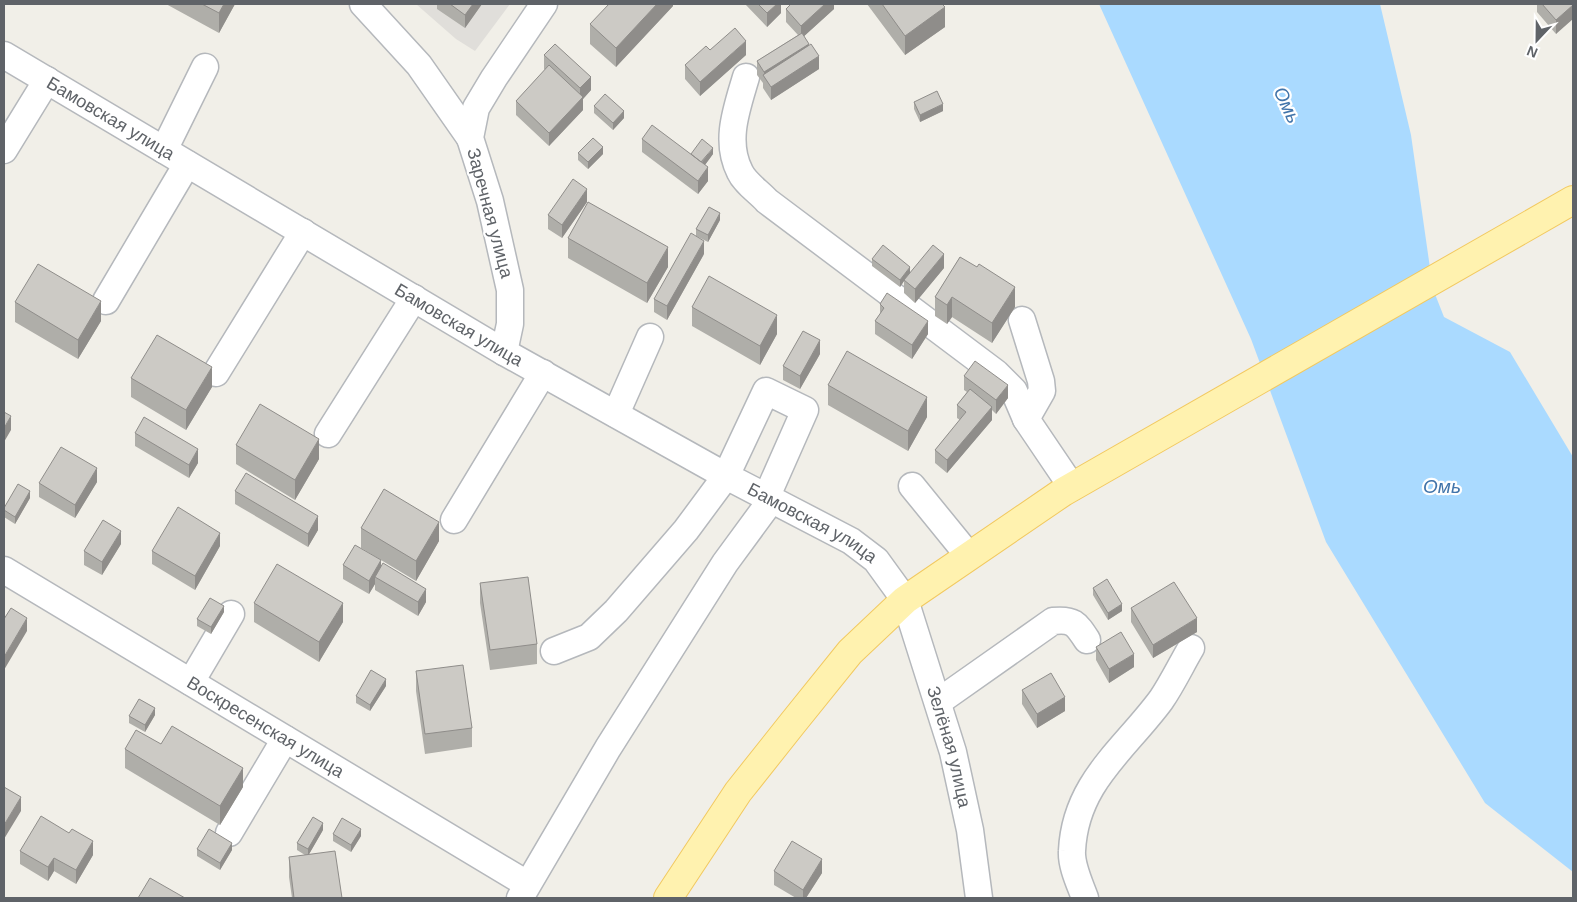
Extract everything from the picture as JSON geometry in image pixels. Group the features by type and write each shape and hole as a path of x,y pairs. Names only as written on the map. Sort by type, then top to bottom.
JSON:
{"main road":[{"path":"668,898 738,792 850,652 905,600 1072,486 1570,202"}],"street":[{"path":"363,4 419,65 470,138"},
{"name":"Заречная улица","path":"504,352 510,324 510,290 490,201 470,138 476,108 544,4"},
{"name":"Бамовская улица","path":"4,55 504,352 726,476 851,541 876,560 905,600"},
{"path":"164,150 205,67"},
{"path":"746,77 735,115 732,149 741,174 767,201 996,373 1014,391 1026,419 1072,486"},
{"path":"4,150 47,80"},
{"path":"106,301 187,164"},
{"path":"216,373 303,232"},
{"path":"328,434 414,298"},
{"path":"1022,320 1041,381 1042,391 1026,419"},
{"path":"616,414 650,337"},
{"path":"454,520 543,373"},
{"path":"524,891 608,748 725,563 770,498 805,410 766,391 726,476 686,530 616,611 589,637 554,651"},
{"path":"912,486 969,556"},
{"name":"Воскресенская улица","path":"4,570 285,739 524,891"},
{"name":"Зелёная улица","path":"905,600 954,752 970,830 979,898"},
{"path":"190,682 232,614"},
{"path":"938,702 1053,621 1067,619 1077,625 1087,640"},
{"path":"1085,898 1076,875 1071,852 1080,810 1093,781 1112,755 1161,700 1191,648"},
{"path":"229,834 285,739"}],"shaded area":[{"path":"416,4 510,4 475,51 456,39"}],"water":[{"name":"Омь","path":"1099,4 1380,4 1411,135 1433,289 1444,317 1510,352 1573,457 1573,872 1485,803 1326,542 1251,339"}],"building":[{"path":"202,4 224,4 219,13"},
{"path":"450,4 473,4 465,15"},
{"path":"609,4 657,4 616,48 590,24"},
{"path":"758,4 777,4 767,13"},
{"path":"791,4 825,4 801,26 786,9"},
{"path":"882,4 942,4 945,7 905,36"},
{"path":"1542,4 1573,4 1573,5 1556,20"},
{"path":"735,28 746,41 700,82 685,65 706,46 710,50"},
{"path":"802,33 809,44 764,72 757,61"},
{"path":"555,44 591,77 580,88 544,55"},
{"path":"811,44 819,56 771,87 763,75"},
{"path":"549,65 583,97 549,133 516,101"},
{"path":"937,91 943,104 920,115 914,102"},
{"path":"605,94 624,111 613,123 594,106"},
{"path":"652,125 708,167 698,181 642,139"},
{"path":"593,138 603,147 588,162 578,153"},
{"path":"702,139 713,148 701,162 691,154"},
{"path":"573,179 587,189 562,225 548,215"},
{"path":"588,202 668,247 647,283 568,238"},
{"path":"709,207 720,213 708,235 696,229"},
{"path":"691,233 704,241 667,306 654,299"},
{"path":"883,245 910,267 900,280 872,259"},
{"path":"933,245 944,254 915,289 904,280"},
{"path":"960,257 977,267 979,264 1015,287 992,323 952,297 947,305 935,297"},
{"path":"38,264 101,301 78,340 15,302"},
{"path":"709,276 777,315 760,346 692,307"},
{"path":"887,293 928,321 912,345 875,321 884,308 880,304"},
{"path":"803,331 820,340 800,376 783,366"},
{"path":"157,335 212,367 186,410 131,378"},
{"path":"847,351 927,397 908,431 828,385"},
{"path":"975,361 1008,385 996,400 964,376"},
{"path":"970,389 992,407 947,460 935,450 966,412 957,405"},
{"path":"260,404 319,439 295,480 236,445"},
{"path":"4,412 11,416 4,428"},
{"path":"144,417 198,449 189,465 135,433"},
{"path":"61,447 97,468 75,505 39,483"},
{"path":"246,473 318,516 308,534 235,491"},
{"path":"18,484 30,491 15,517 4,510 4,508"},
{"path":"384,489 439,522 416,561 361,528"},
{"path":"178,507 220,533 195,576 152,551"},
{"path":"103,520 121,531 102,562 84,551"},
{"path":"355,545 381,560 369,581 343,565"},
{"path":"383,563 426,589 418,602 375,577"},
{"path":"277,564 343,603 319,642 254,603"},
{"path":"528,577 537,644 490,650 480,583"},
{"path":"1107,579 1122,604 1108,613 1093,588"},
{"path":"1174,582 1197,618 1153,645 1131,608"},
{"path":"210,598 224,606 211,627 197,619"},
{"path":"11,608 27,618 4,657 4,619"},
{"path":"1121,632 1134,654 1109,669 1096,647"},
{"path":"463,665 472,728 425,734 416,671"},
{"path":"371,670 386,679 370,705 356,696"},
{"path":"1051,673 1065,697 1037,714 1022,690"},
{"path":"139,699 155,708 145,725 129,716"},
{"path":"172,726 243,768 220,806 125,749 136,730 161,744"},
{"path":"4,787 21,797 4,825"},
{"path":"41,816 69,833 72,829 93,841 76,870 54,858 48,867 20,851"},
{"path":"313,817 323,823 308,849 297,843"},
{"path":"342,818 361,829 351,845 333,834"},
{"path":"209,829 232,843 220,863 197,849"},
{"path":"792,841 822,859 803,890 774,871"},
{"path":"335,851 342,898 294,898 289,857"},
{"path":"150,878 185,898 138,898"}]}
